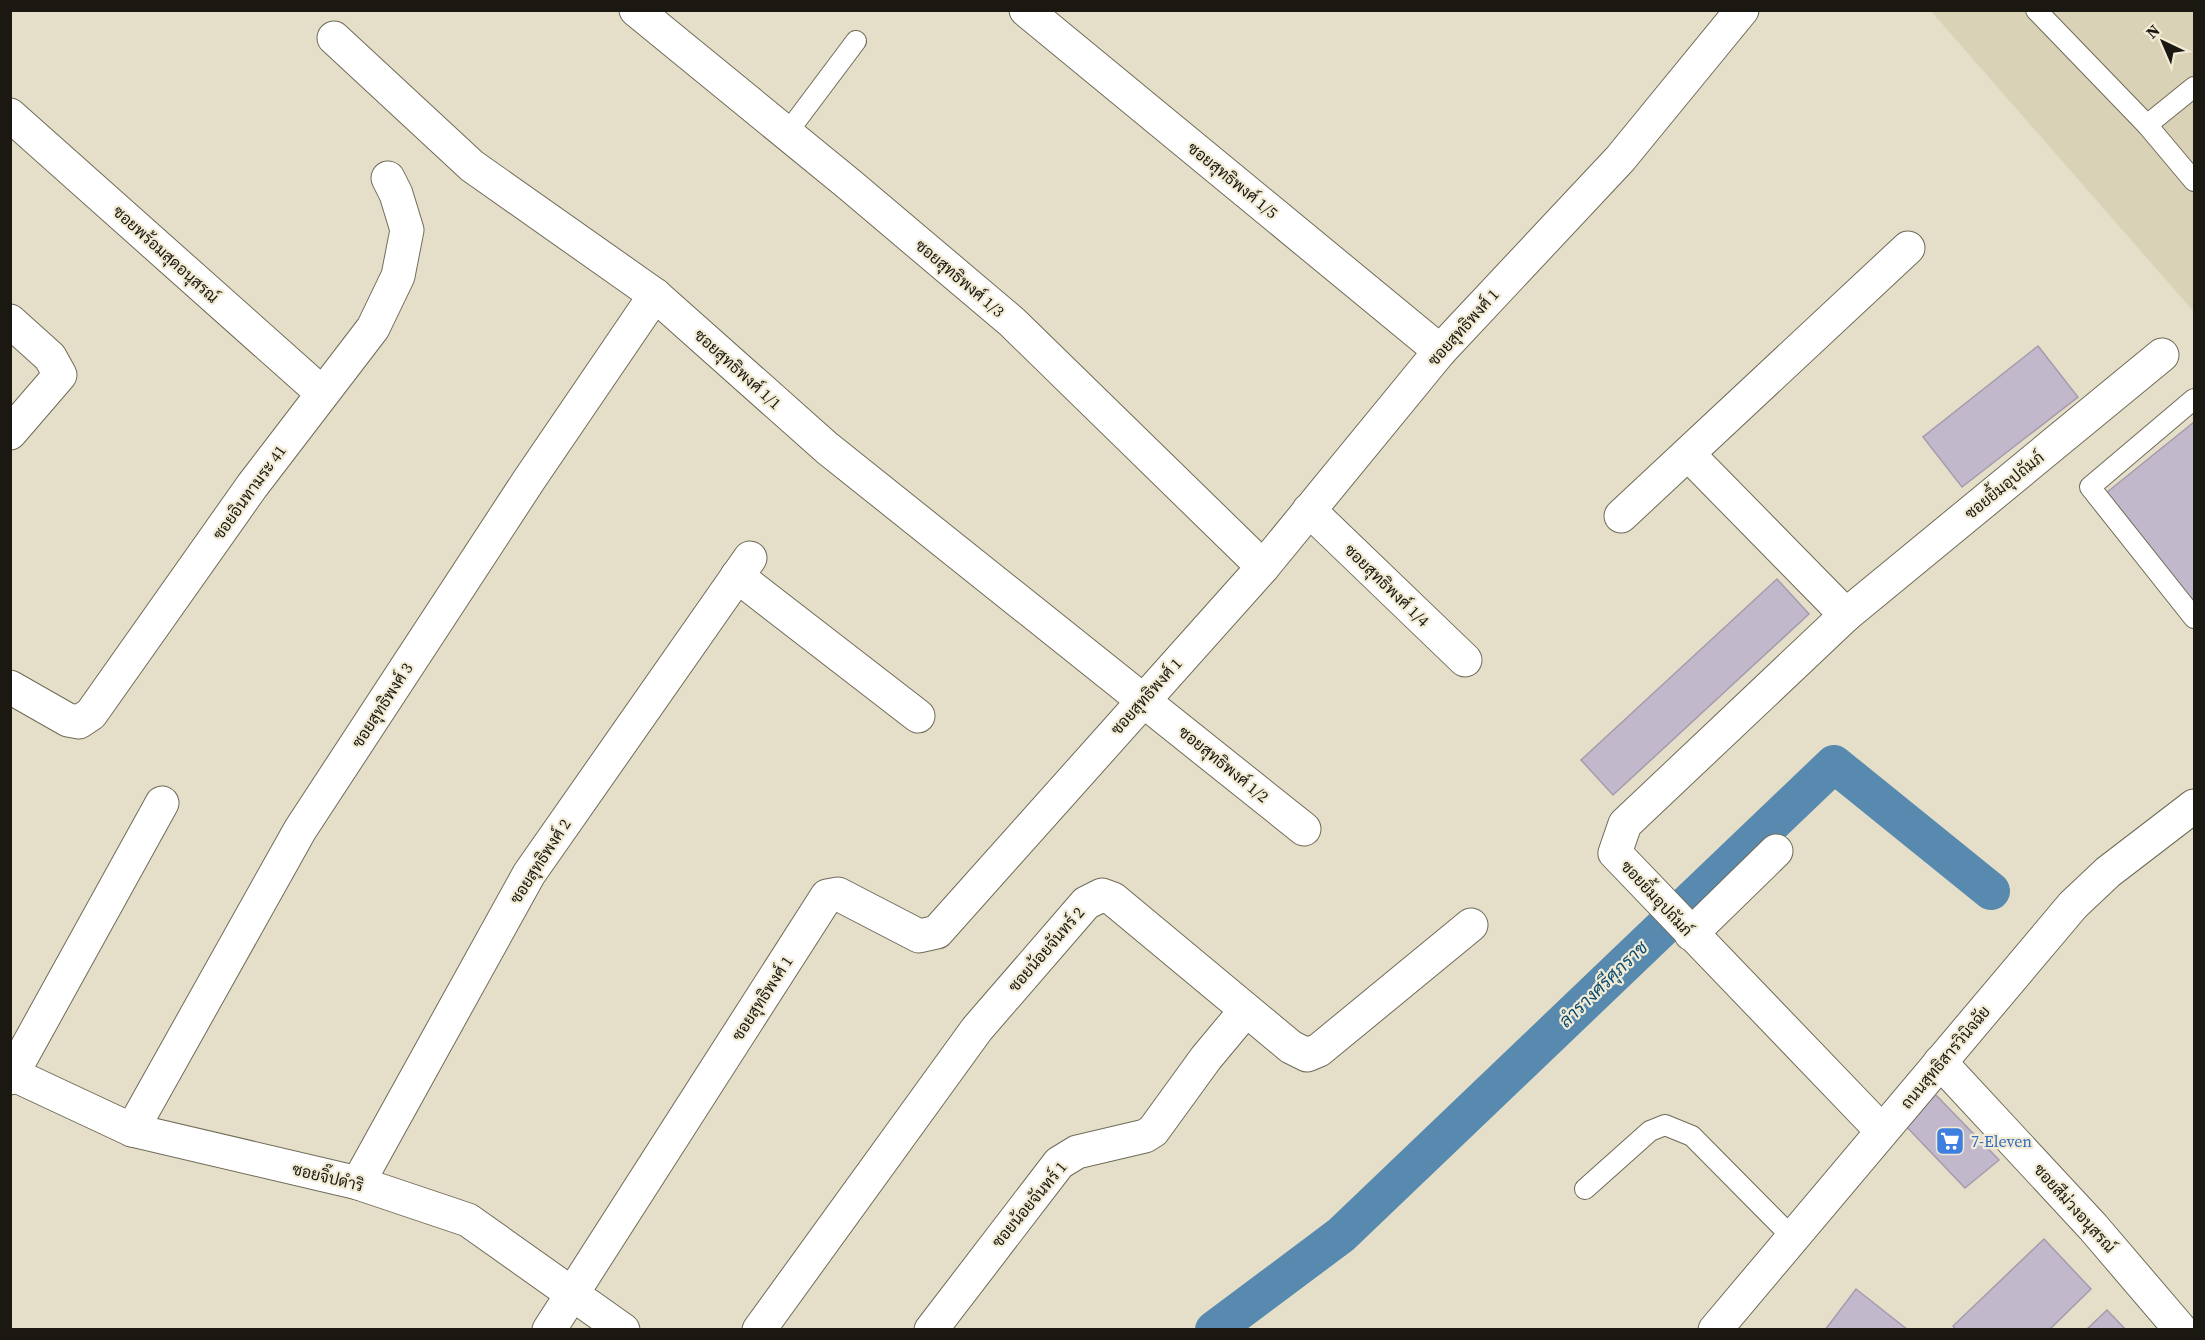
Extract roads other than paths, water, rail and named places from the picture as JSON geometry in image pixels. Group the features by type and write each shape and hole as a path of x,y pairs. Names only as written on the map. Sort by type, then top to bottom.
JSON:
{"street":[{"name":"ซอยสุทธิพงศ์ 1/3","path":"636,10 1012,322 1263,567"},
{"name":"ซอยสุทธิพงศ์ 1/5","path":"1026,10 1440,351"},
{"name":"ซอยสุทธิพงศ์ 1","path":"549,1329 827,896 838,894 919,936 937,932 1263,567 1440,351 1620,159 1742,10"},
{"name":"ซอยสุทธิพงศ์ 1/1","path":"334,38 472,166 656,295 827,448 1143,699"},
{"name":"ซอยพร้อมสุดอนุสรณ์","path":"10,115 322,393"},
{"name":"ซอยอินทามระ 41","path":"10,687 68,720 79,722 91,714 252,486 373,328 398,276 407,230 396,194 388,178"},
{"path":"1621,516 1908,248"},
{"name":"ซอยสุทธิพงศ์ 3","path":"132,1130 300,830 529,480 656,295"},
{"path":"10,321 50,357 60,375 10,433"},
{"name":"ซอยยิ้มอุปถัมภ์","path":"1882,1131 1615,853 1625,824 1846,615 2162,355"},
{"path":"1688,454 1846,615"},
{"name":"ซอยสุทธิพงศ์ 1/4","path":"1309,510 1465,660"},
{"name":"ซอยสุทธิพงศ์ 2","path":"358,1183 529,874 744,567 918,716"},
{"name":"ซอยสุทธิพงศ์ 1/2","path":"1143,699 1304,829"},
{"path":"11,1075 162,803"},
{"name":"ถนนสุทธิสารวินิจฉัย","path":"1726,1325 1793,1238 2073,905 2108,872 2194,806"},
{"path":"1688,931 1776,851"},
{"name":"ซอยน้อยจันทร์ 2","path":"759,1329 977,1029 1086,903 1102,895 1113,899 1291,1047 1307,1055 1319,1050 1471,925"},
{"name":"ซอยน้อยจันทร์ 1","path":"931,1329 1059,1163 1077,1152 1134,1139 1153,1131 1206,1058 1246,1010"},
{"name":"ซอยสีม่วงอนุสรณ์","path":"1940,1062 2093,1227 2181,1329"},
{"name":"ซอยจิ๊ปดำริ","path":"11,1075 132,1130 358,1183 468,1220 623,1329"}],"lane":[{"path":"2036,10 2147,125 2194,181"},
{"path":"787,133 856,41"},
{"path":"2147,125 2194,87"},
{"path":"2194,399 2090,487 2194,618"},
{"path":"1585,1189 1650,1131 1665,1125 1692,1136 1793,1238"}],"waterway":[{"name":"ลำรางศรีศุภราช","path":"1214,1330 1341,1235 1834,764 1991,891"}],"place":[{"name":"7-Eleven","path":"1950,1141"}]}
